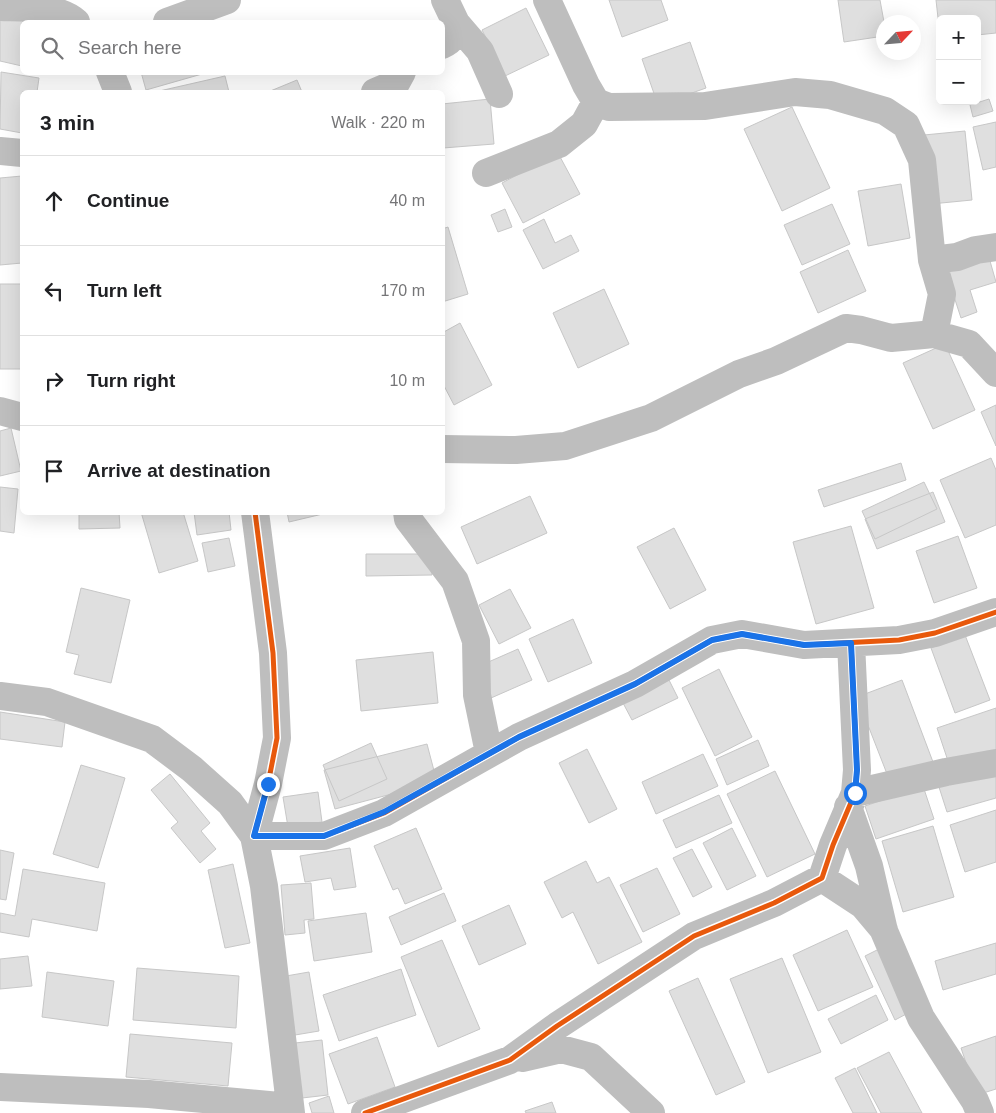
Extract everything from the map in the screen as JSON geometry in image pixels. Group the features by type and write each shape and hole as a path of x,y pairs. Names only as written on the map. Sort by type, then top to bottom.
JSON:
{"street":[{"path":"172,20 227,0"},
{"path":"547,0 586,85 596,102 609,107 705,106 795,92 830,95 885,111 906,125 922,160 932,260 942,294 934,334"},
{"path":"0,7 44,9 73,20"},
{"path":"448,23 480,51 499,94"},
{"path":"111,75 117,90"},
{"path":"379,90 396,82 400,75"},
{"path":"486,173 559,144 584,124 596,102"},
{"path":"0,151 20,153"},
{"path":"932,260 957,257 976,250 996,247"},
{"path":"445,449 516,450 565,446 651,418 739,374 776,361 846,328 891,338 934,334 969,344 996,373"},
{"path":"0,411 20,416"},
{"path":"254,836 268,784 277,738 273,653 255,515"},
{"path":"407,515 408,519 455,581 476,641 477,696 489,754"},
{"path":"254,836 324,836 384,812 519,737 635,684 712,640 742,634 804,645 899,640 935,633 996,612"},
{"path":"510,1060 557,1026 694,936 774,903 822,878 851,800 857,770 851,643"},
{"path":"0,696 47,702 152,739 230,803 254,836 264,886 291,1110 149,1094 0,1086"},
{"path":"851,800 946,772 996,763"},
{"path":"851,800 884,930 921,1018 975,1101 980,1113"},
{"path":"822,878 863,905 884,930"},
{"path":"365,1113 510,1060 561,1049 591,1057 651,1113"}],"building":[{"path":"609,0 661,0 668,20 622,37"},
{"path":"838,0 880,0 883,15 876,15 876,37 844,42"},
{"path":"936,0 996,0 996,33 981,35 981,15 938,15"},
{"path":"526,8 549,55 505,76 482,30"},
{"path":"0,15 24,20 20,20 20,66 0,61"},
{"path":"690,42 706,88 658,105 642,59"},
{"path":"1,72 39,78 37,90 20,90 20,133 0,129"},
{"path":"142,75 198,75 146,90"},
{"path":"225,76 228,90 164,90"},
{"path":"297,80 301,90 273,90"},
{"path":"490,99 494,144 445,148 445,104"},
{"path":"989,99 993,111 973,117 970,105 981,105 981,102"},
{"path":"792,107 830,188 782,211 744,129"},
{"path":"996,122 996,167 983,170 973,127"},
{"path":"965,131 972,200 931,204 924,135"},
{"path":"558,153 580,194 523,223 502,183"},
{"path":"20,176 20,263 0,265 0,178"},
{"path":"901,184 910,238 868,246 858,191"},
{"path":"832,204 850,244 802,265 784,225"},
{"path":"505,209 512,227 498,232 491,215"},
{"path":"544,219 555,243 571,235 579,251 543,269 523,230"},
{"path":"448,227 468,294 445,301 445,228"},
{"path":"848,250 866,291 818,313 800,272"},
{"path":"988,254 996,282 970,290 977,312 961,318 945,269"},
{"path":"0,284 20,284 20,369 0,369"},
{"path":"604,289 629,344 578,368 553,313"},
{"path":"460,323 492,385 454,405 445,388 445,331"},
{"path":"945,344 975,410 933,429 903,363"},
{"path":"996,405 996,446 981,412"},
{"path":"11,428 20,471 0,476 0,431"},
{"path":"991,458 996,470 996,525 965,538 940,480"},
{"path":"901,463 906,480 824,507 818,490"},
{"path":"924,482 937,509 875,539 862,511"},
{"path":"0,487 18,489 14,533 0,531"},
{"path":"933,492 945,522 877,549 865,519"},
{"path":"530,496 547,533 477,564 461,527"},
{"path":"79,515 119,515 120,528 79,529"},
{"path":"142,515 184,515 198,561 159,573"},
{"path":"194,515 229,515 231,530 197,535"},
{"path":"288,515 318,515 289,522"},
{"path":"851,526 874,608 816,624 793,542"},
{"path":"674,528 706,590 670,609 637,547"},
{"path":"958,536 977,588 934,603 916,551"},
{"path":"229,538 235,566 208,572 202,543"},
{"path":"366,554 431,554 432,575 366,576"},
{"path":"81,588 130,600 111,683 74,674 79,655 66,652"},
{"path":"510,589 531,628 499,644 479,605"},
{"path":"573,619 592,663 548,682 529,639"},
{"path":"965,635 990,700 955,713 931,648"},
{"path":"518,649 532,680 491,698 477,667"},
{"path":"433,652 438,703 361,711 356,660"},
{"path":"719,669 752,737 715,756 682,688"},
{"path":"669,680 678,698 632,720 623,703"},
{"path":"902,680 933,762 889,779 857,697"},
{"path":"996,708 996,756 949,764 937,728"},
{"path":"0,712 65,722 62,747 0,739"},
{"path":"758,740 769,766 727,785 716,759"},
{"path":"371,743 387,779 339,801 323,765"},
{"path":"427,744 437,782 335,809 324,770"},
{"path":"587,749 617,809 589,823 559,763"},
{"path":"703,754 718,786 656,814 642,782"},
{"path":"81,765 125,778 98,868 53,854"},
{"path":"996,768 996,798 947,812 938,784"},
{"path":"775,771 815,854 767,877 727,794"},
{"path":"170,774 210,823 201,831 216,849 200,863 171,828 178,822 151,790"},
{"path":"923,786 934,819 876,839 865,806"},
{"path":"318,792 322,822 288,827 283,797"},
{"path":"719,795 732,823 676,848 663,820"},
{"path":"996,810 996,862 965,872 950,825"},
{"path":"933,826 954,897 903,912 882,841"},
{"path":"416,828 442,889 405,904 398,888 393,890 374,846"},
{"path":"732,828 756,876 727,890 703,843"},
{"path":"350,848 356,887 334,890 331,878 305,882 300,856"},
{"path":"692,849 712,887 693,897 673,858"},
{"path":"0,850 14,853 6,900 0,899"},
{"path":"586,861 597,883 609,877 642,942 598,964 573,912 562,918 544,882"},
{"path":"233,864 250,943 225,948 208,870"},
{"path":"657,868 680,914 643,932 620,885"},
{"path":"23,869 105,883 97,931 32,919 29,937 0,932 0,913 15,916"},
{"path":"311,883 314,919 304,920 305,933 285,935 281,885"},
{"path":"444,893 456,921 401,945 389,917"},
{"path":"509,905 526,944 479,965 462,926"},
{"path":"366,913 372,952 314,961 308,921"},
{"path":"847,930 873,987 818,1011 793,955"},
{"path":"442,940 480,1029 438,1047 401,957"},
{"path":"996,943 996,974 943,990 935,961"},
{"path":"879,949 910,1012 895,1020 865,956"},
{"path":"28,956 32,986 0,989 0,959"},
{"path":"782,958 821,1052 768,1073 730,979"},
{"path":"137,968 239,976 236,1028 133,1020"},
{"path":"401,969 416,1015 339,1041 323,995"},
{"path":"47,972 114,981 108,1026 42,1017"},
{"path":"309,972 319,1031 295,1035 286,976"},
{"path":"698,978 745,1082 716,1095 669,991"},
{"path":"876,995 888,1020 841,1044 828,1019"},
{"path":"130,1034 232,1043 228,1086 126,1077"},
{"path":"996,1036 996,1089 977,1095 961,1048"},
{"path":"377,1037 395,1087 348,1104 329,1054"},
{"path":"322,1040 328,1095 302,1098 295,1043"},
{"path":"889,1052 922,1113 881,1113 857,1068"},
{"path":"855,1068 877,1113 853,1113 835,1078"},
{"path":"329,1096 334,1113 312,1113 309,1103"},
{"path":"552,1102 556,1113 526,1113 525,1111"}],"cycle path":[{"path":"255,515 273,653 277,738 268,784 254,836 324,836 384,813 519,737 635,684 712,640 742,634 804,645 899,640 935,633 996,612"},
{"path":"365,1113 510,1060 557,1026 694,936 774,903 822,878 833,845 855,793 857,770 851,643"}],"route":[{"path":"268,784 254,836 324,836 384,812 519,737 635,684 712,640 742,634 804,645 851,643 857,770 855,793"}]}
